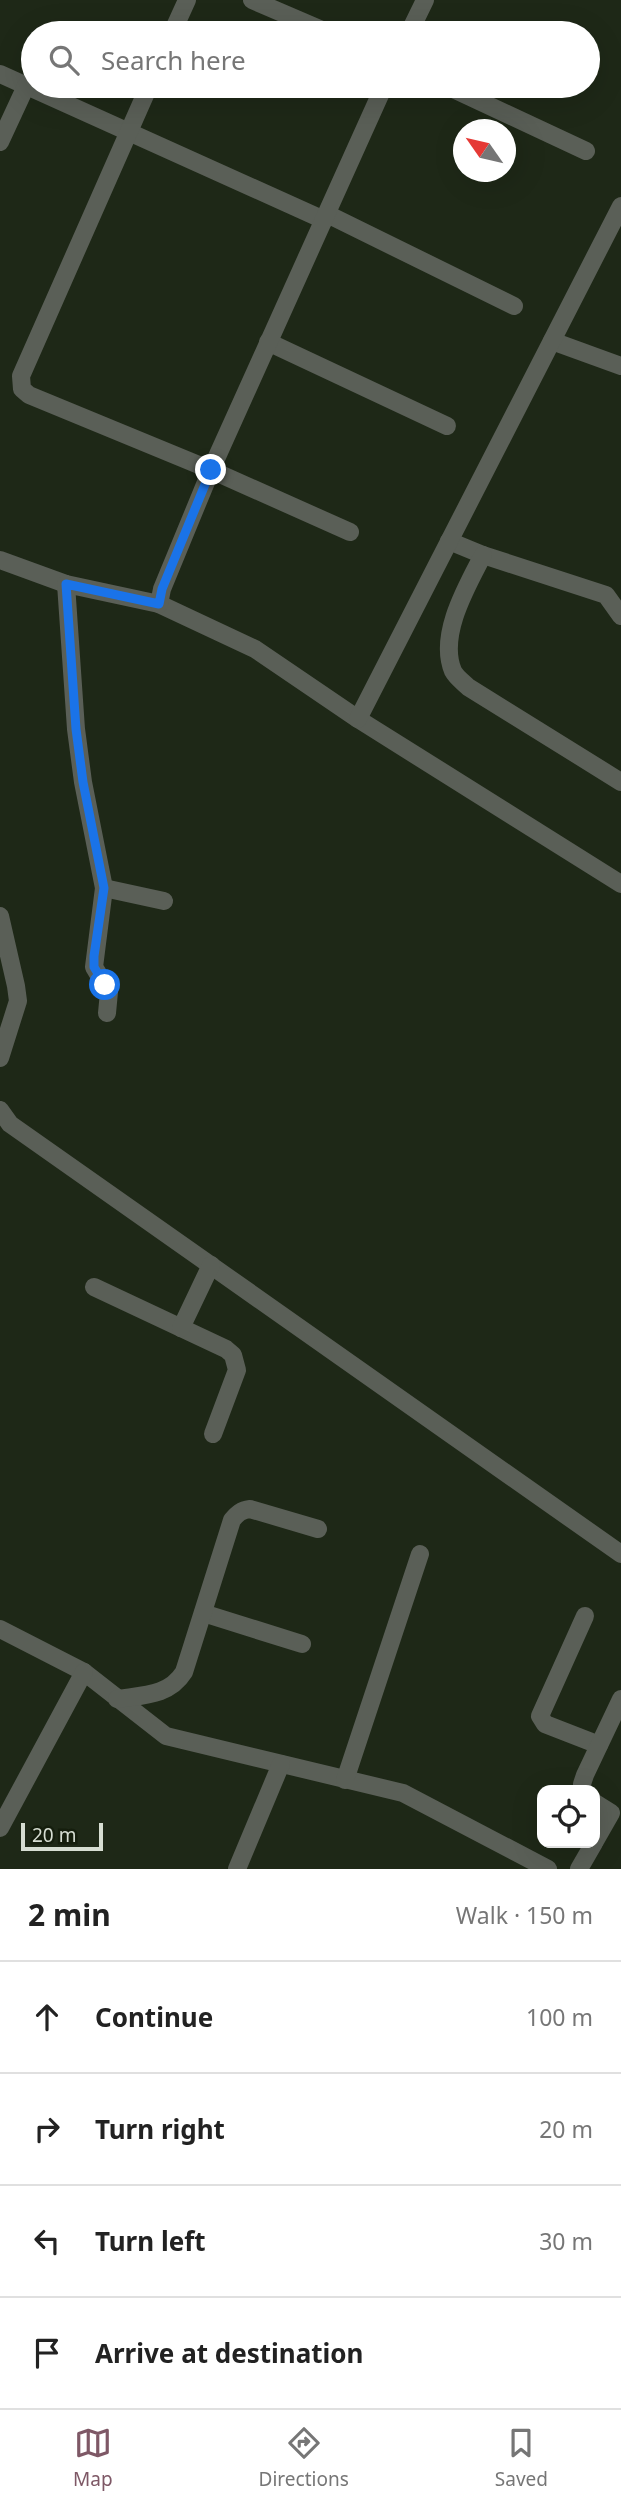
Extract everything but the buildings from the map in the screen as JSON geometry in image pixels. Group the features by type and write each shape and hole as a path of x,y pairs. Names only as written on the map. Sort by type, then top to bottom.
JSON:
{"street":[{"path":"177,21 187,0"},
{"path":"251,0 301,21"},
{"path":"415,21 425,0"},
{"path":"0,74 21,84"},
{"path":"0,142 21,97"},
{"path":"53,98 326,217 514,306"},
{"path":"144,98 20,376 22,388 29,395 211,470 350,532"},
{"path":"159,604 162,589 211,470 379,98"},
{"path":"473,98 586,151"},
{"path":"358,719 621,206"},
{"path":"552,341 621,366"},
{"path":"268,342 447,426"},
{"path":"449,541 483,555 614,591 621,616"},
{"path":"483,555 460,599 450,636 450,659 454,673 468,687 621,782"},
{"path":"0,560 66,584 159,604 255,649 358,719 621,884"},
{"path":"66,584 76,729 83,782 104,888 94,967 109,992 107,1013"},
{"path":"104,888 164,901"},
{"path":"0,916 18,1001 0,1058"},
{"path":"0,1110 10,1124 621,1554"},
{"path":"181,1328 211,1265"},
{"path":"94,1287 226,1349 236,1363 237,1370 213,1434"},
{"path":"117,1699 155,1694 177,1684 184,1672 232,1520 243,1510 250,1509 318,1529"},
{"path":"345,1780 420,1554"},
{"path":"203,1613 302,1644"},
{"path":"585,1616 540,1716 545,1724 599,1745"},
{"path":"0,1629 84,1672 166,1736 404,1793 548,1869"},
{"path":"0,1828 84,1672"},
{"path":"582,1785 621,1699"},
{"path":"237,1869 281,1764"},
{"path":"600,1806 616,1816 600,1835"},
{"path":"579,1869 591,1848"}],"route":[{"path":"105,985 94,967 104,888 83,782 76,729 66,584 159,604 162,589 211,470"}]}
